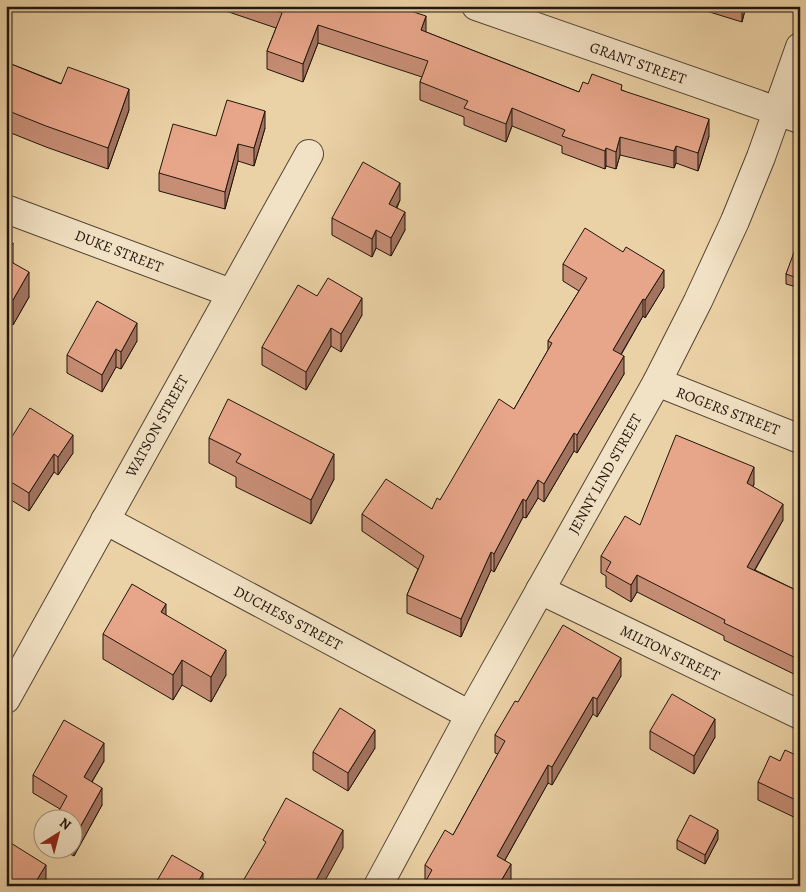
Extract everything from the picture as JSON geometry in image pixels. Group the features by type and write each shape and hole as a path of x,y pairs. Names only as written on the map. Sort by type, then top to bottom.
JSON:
{"street":[{"name":"GRANT STREET","path":"476,6 788,114"},
{"name":"JENNY LIND STREET","path":"378,886 470,715 656,382 698,301 735,221 761,157 788,114 800,47"},
{"name":"WATSON STREET","path":"6,699 309,154"},
{"name":"DUKE STREET","path":"6,208 231,293"},
{"name":"ROGERS STREET","path":"656,382 800,439"},
{"name":"DUCHESS STREET","path":"105,520 470,715"},
{"name":"MILTON STREET","path":"540,590 800,715"}],"building":[{"path":"262,6 395,6 426,16 421,30 579,92 583,82 588,84 592,74 622,85 621,90 709,119 698,153 676,146 674,151 620,137 616,152 606,148 605,151 562,136 565,130 512,108 506,124 464,108 468,101 420,82 428,61 318,25 303,64 267,51 282,13"},
{"path":"6,62 61,84 68,67 129,89 108,148 6,110"},
{"path":"227,100 265,111 254,148 238,144 225,192 159,173 173,124 216,136"},
{"path":"363,162 400,183 389,204 405,212 391,238 376,230 372,239 332,218"},
{"path":"585,228 623,252 626,247 664,270 645,300 643,299 613,350 624,356 577,435 574,433 544,484 538,480 526,501 523,499 494,554 491,552 461,619 407,595 424,556 362,514 386,479 432,509 437,498 440,500 499,399 514,409 552,343 548,341 587,278 563,264"},
{"path":"6,239 13,243 6,256"},
{"path":"797,244 800,245 800,279 786,274"},
{"path":"6,259 29,272 13,300 6,296"},
{"path":"328,278 362,298 341,334 331,328 306,372 262,347 298,285 317,296"},
{"path":"97,301 137,323 121,352 116,349 102,375 67,355"},
{"path":"228,399 334,454 311,500 236,462 241,454 209,438"},
{"path":"30,408 73,435 58,457 54,454 29,493 6,479 6,446"},
{"path":"676,435 754,467 747,483 783,504 747,567 800,592 800,660 724,623 725,620 637,575 631,585 606,571 611,562 601,556 625,516 640,525"},
{"path":"6,552 10,554 6,560"},
{"path":"132,584 166,604 161,612 226,650 211,677 182,660 173,675 103,634"},
{"path":"563,625 621,658 597,699 593,697 552,767 548,765 497,856 511,864 498,886 423,886 432,870 425,865 445,830 453,835 505,741 495,735 515,701 518,702"},
{"path":"672,694 715,719 694,756 650,731"},
{"path":"340,708 375,730 348,773 313,752"},
{"path":"64,720 104,743 84,777 102,788 82,824 82,810 59,810 67,796 33,775"},
{"path":"785,750 800,757 800,802 758,782 770,756 780,761"},
{"path":"286,798 343,830 313,886 240,886 266,842 263,840"},
{"path":"690,815 718,830 705,855 677,840"},
{"path":"6,840 32,856 32,860 38,860 46,865 35,883 39,886 6,886"},
{"path":"172,855 203,873 196,886 158,886 155,884"}]}
